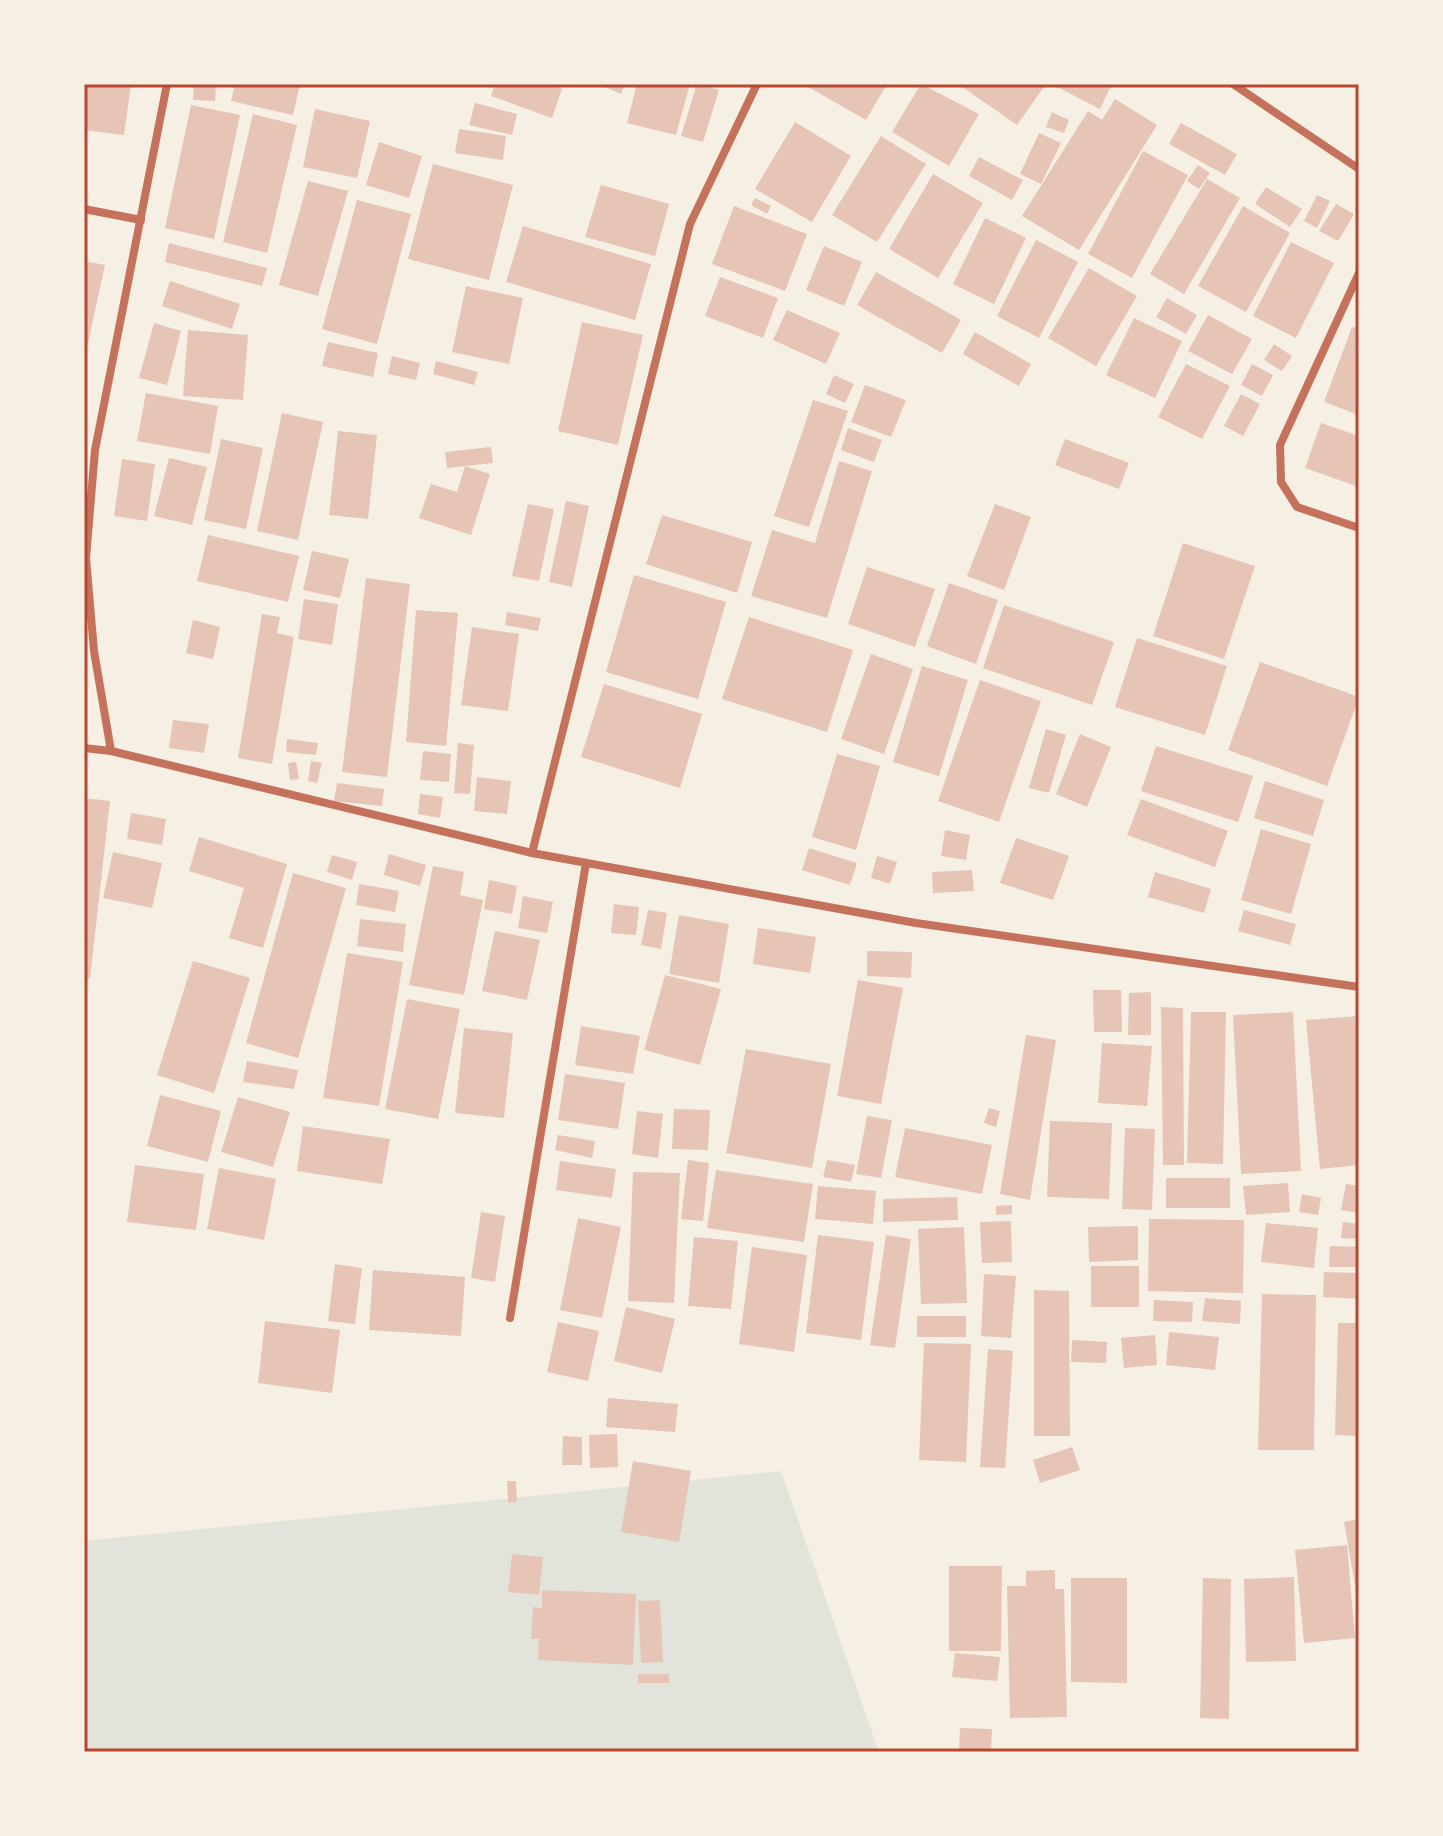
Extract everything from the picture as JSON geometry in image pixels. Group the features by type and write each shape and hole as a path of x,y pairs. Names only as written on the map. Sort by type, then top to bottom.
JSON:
{"street":[{"path":"111,751 94,651 86,558 95,450 167,84"},
{"path":"532,853 690,224 757,84"},
{"path":"1233,84 1359,169"},
{"path":"84,209 141,220"},
{"path":"1359,273 1280,445 1281,482 1297,507 1359,528"},
{"path":"84,748 111,751 532,853 916,923 1359,987"},
{"path":"510,1318 586,863"}],"shaded area":[{"path":"781,1471 879,1752 84,1752 84,1541"}],"building":[{"path":"84,84 131,84 124,135 84,130"},
{"path":"194,84 216,84 215,101 193,100"},
{"path":"235,84 300,84 293,115 231,101"},
{"path":"495,84 549,84 562,89 552,118 491,96"},
{"path":"597,84 625,84 621,94"},
{"path":"637,84 690,84 676,135 627,123"},
{"path":"697,84 719,90 703,142 681,136"},
{"path":"803,84 887,84 866,120"},
{"path":"921,84 979,114 949,166 892,132"},
{"path":"958,84 1046,84 1017,125"},
{"path":"1058,84 1112,84 1100,109 1057,87"},
{"path":"1115,99 1157,125 1079,250 1022,216 1088,111 1102,120"},
{"path":"475,103 517,114 512,135 469,125"},
{"path":"191,105 240,115 214,239 165,228"},
{"path":"315,109 370,121 357,178 303,167"},
{"path":"1052,112 1069,120 1064,133 1046,127"},
{"path":"253,114 297,125 267,253 223,242"},
{"path":"795,122 851,156 812,222 755,189"},
{"path":"1181,123 1237,154 1225,175 1169,144"},
{"path":"459,129 506,136 503,160 455,153"},
{"path":"1039,133 1061,143 1041,184 1020,174"},
{"path":"881,136 926,164 877,242 832,215"},
{"path":"379,142 422,156 409,198 366,185"},
{"path":"1143,151 1188,175 1132,278 1088,254"},
{"path":"979,157 1023,180 1012,200 969,176"},
{"path":"433,164 513,185 489,280 408,259"},
{"path":"1198,165 1210,173 1199,189 1187,181"},
{"path":"933,174 983,203 938,278 889,249"},
{"path":"1207,179 1240,198 1184,294 1150,274"},
{"path":"308,181 348,191 318,296 279,285"},
{"path":"601,185 669,204 655,256 585,237"},
{"path":"1266,187 1302,209 1290,227 1255,204"},
{"path":"1317,195 1330,201 1317,228 1304,221"},
{"path":"755,198 771,206 767,214 751,205"},
{"path":"357,200 411,214 377,344 322,329"},
{"path":"1336,204 1354,214 1338,241 1319,231"},
{"path":"734,206 807,234 785,291 712,264"},
{"path":"1243,206 1290,233 1246,312 1198,286"},
{"path":"985,218 1026,238 994,304 953,284"},
{"path":"523,226 651,264 635,320 506,282"},
{"path":"1036,240 1078,262 1039,338 997,316"},
{"path":"1291,242 1334,263 1296,338 1253,316"},
{"path":"169,243 267,268 262,286 165,262"},
{"path":"824,246 862,262 844,306 806,290"},
{"path":"84,261 105,265 85,357 84,357"},
{"path":"1089,268 1137,296 1096,366 1048,338"},
{"path":"876,272 961,320 942,353 857,305"},
{"path":"720,277 778,298 763,338 705,316"},
{"path":"170,281 240,304 232,329 162,306"},
{"path":"466,286 523,298 509,364 452,352"},
{"path":"1167,298 1197,315 1186,334 1156,317"},
{"path":"787,310 840,333 826,364 773,340"},
{"path":"1208,315 1252,339 1232,374 1188,351"},
{"path":"1134,318 1182,341 1155,398 1106,375"},
{"path":"582,322 643,335 618,445 558,431"},
{"path":"154,323 181,331 167,385 139,378"},
{"path":"1352,327 1359,329 1359,415 1324,402"},
{"path":"188,330 248,335 243,400 183,396"},
{"path":"975,332 1031,364 1019,386 963,354"},
{"path":"328,342 378,353 373,377 322,366"},
{"path":"1274,344 1292,356 1282,371 1264,360"},
{"path":"392,356 420,363 416,380 388,374"},
{"path":"436,361 478,372 474,385 433,374"},
{"path":"1186,364 1230,386 1202,439 1158,417"},
{"path":"1252,364 1273,375 1262,396 1241,385"},
{"path":"834,375 854,384 845,403 826,394"},
{"path":"865,385 906,400 891,437 851,422"},
{"path":"146,393 218,406 210,454 137,441"},
{"path":"1241,394 1260,404 1243,436 1224,426"},
{"path":"813,400 848,411 809,527 774,516"},
{"path":"282,413 323,422 298,540 257,531"},
{"path":"1321,423 1359,436 1359,487 1305,468"},
{"path":"848,428 882,440 874,462 841,450"},
{"path":"338,431 377,435 368,519 329,515"},
{"path":"221,439 263,448 246,529 204,520"},
{"path":"1065,439 1129,463 1119,489 1055,465"},
{"path":"491,447 493,463 447,468 445,452"},
{"path":"169,458 207,467 192,525 154,516"},
{"path":"122,459 155,464 147,521 114,516"},
{"path":"839,461 872,471 827,618 751,596 772,530 815,543"},
{"path":"465,466 490,474 471,535 419,518 431,484 457,492"},
{"path":"566,501 589,506 572,587 549,582"},
{"path":"528,504 554,509 539,581 512,576"},
{"path":"995,504 1031,517 1004,590 967,576"},
{"path":"662,515 752,542 737,593 646,564"},
{"path":"208,535 299,556 288,602 197,581"},
{"path":"1183,543 1255,566 1224,659 1153,636"},
{"path":"312,551 349,559 340,598 303,590"},
{"path":"867,567 935,589 915,647 848,624"},
{"path":"634,575 726,602 698,699 606,672"},
{"path":"366,578 410,584 387,777 342,772"},
{"path":"949,583 998,600 976,664 927,646"},
{"path":"304,599 338,604 332,645 298,639"},
{"path":"1004,605 1114,642 1092,705 983,668"},
{"path":"416,610 458,613 446,746 406,742"},
{"path":"507,612 541,618 538,631 505,625"},
{"path":"262,614 280,617 277,633 294,637 272,764 238,758"},
{"path":"749,617 853,650 827,732 722,699"},
{"path":"193,620 220,627 213,659 186,653"},
{"path":"472,627 519,634 508,711 461,705"},
{"path":"1137,638 1227,666 1205,735 1115,707"},
{"path":"871,654 913,669 884,754 841,739"},
{"path":"1260,662 1359,697 1327,786 1228,750"},
{"path":"922,666 968,680 939,776 893,762"},
{"path":"980,680 1041,701 999,822 938,801"},
{"path":"604,684 702,714 680,788 581,757"},
{"path":"173,720 209,724 204,753 169,748"},
{"path":"1046,729 1066,735 1049,793 1029,788"},
{"path":"1080,734 1111,747 1087,807 1056,794"},
{"path":"287,739 318,743 316,755 286,752"},
{"path":"458,743 474,745 470,794 454,793"},
{"path":"1156,746 1253,776 1238,822 1141,791"},
{"path":"423,751 451,754 449,782 420,780"},
{"path":"837,754 880,766 856,850 812,837"},
{"path":"311,761 322,763 317,783 308,781"},
{"path":"296,762 299,779 290,780 288,763"},
{"path":"477,777 511,781 507,814 474,811"},
{"path":"1265,781 1324,800 1313,836 1254,818"},
{"path":"337,783 384,789 382,806 334,801"},
{"path":"420,794 443,797 440,818 418,814"},
{"path":"84,798 110,801 90,979 84,978"},
{"path":"1141,799 1228,831 1215,867 1127,835"},
{"path":"131,813 166,819 162,845 127,839"},
{"path":"1261,829 1311,844 1291,914 1241,900"},
{"path":"945,830 970,835 966,860 941,856"},
{"path":"199,837 287,864 263,948 229,938 244,888 189,871"},
{"path":"1016,838 1069,856 1053,900 1000,883"},
{"path":"809,848 857,863 850,885 802,870"},
{"path":"113,852 162,863 152,908 103,898"},
{"path":"389,854 426,865 420,886 384,875"},
{"path":"332,855 357,862 352,880 327,872"},
{"path":"877,856 897,862 890,884 871,878"},
{"path":"433,866 464,872 460,895 483,900 464,995 409,985"},
{"path":"972,870 974,891 933,893 932,872"},
{"path":"1155,872 1211,889 1204,913 1148,897"},
{"path":"293,873 346,888 298,1058 246,1043"},
{"path":"489,880 517,886 512,914 484,909"},
{"path":"359,884 399,891 395,912 356,905"},
{"path":"523,896 553,902 547,933 518,928"},
{"path":"614,904 639,907 636,935 611,933"},
{"path":"648,910 667,913 661,949 641,945"},
{"path":"1244,910 1296,924 1290,945 1238,931"},
{"path":"679,915 729,924 719,983 669,974"},
{"path":"360,919 406,924 403,952 357,946"},
{"path":"758,928 816,937 810,973 753,964"},
{"path":"495,931 540,940 527,1000 482,991"},
{"path":"867,951 912,952 911,978 867,976"},
{"path":"347,953 403,962 379,1106 323,1098"},
{"path":"193,961 250,978 214,1093 157,1075"},
{"path":"665,975 721,989 700,1065 644,1050"},
{"path":"858,980 903,988 881,1104 837,1096"},
{"path":"1093,990 1121,990 1122,1032 1094,1032"},
{"path":"1151,992 1151,1035 1128,1035 1129,993"},
{"path":"407,999 460,1009 438,1119 385,1109"},
{"path":"1161,1007 1183,1008 1184,1165 1163,1165"},
{"path":"1191,1012 1226,1012 1223,1164 1187,1163"},
{"path":"1293,1012 1301,1171 1241,1174 1233,1015"},
{"path":"1359,1016 1359,1165 1320,1169 1306,1020"},
{"path":"581,1026 640,1036 633,1074 575,1065"},
{"path":"464,1028 513,1033 504,1118 455,1113"},
{"path":"1026,1035 1056,1040 1030,1200 1000,1194"},
{"path":"1102,1043 1152,1046 1147,1106 1098,1103"},
{"path":"746,1049 831,1064 812,1168 726,1153"},
{"path":"247,1061 298,1070 294,1089 243,1082"},
{"path":"565,1074 625,1083 618,1129 558,1120"},
{"path":"160,1095 221,1111 208,1162 147,1146"},
{"path":"238,1097 290,1112 273,1167 221,1152"},
{"path":"989,1108 1000,1111 996,1127 984,1123"},
{"path":"674,1109 710,1110 708,1150 672,1149"},
{"path":"637,1111 663,1114 658,1158 632,1154"},
{"path":"867,1116 892,1120 881,1178 856,1174"},
{"path":"1050,1121 1112,1123 1109,1199 1047,1197"},
{"path":"303,1126 390,1139 382,1184 297,1171"},
{"path":"905,1128 992,1145 982,1194 895,1177"},
{"path":"1125,1128 1155,1129 1152,1210 1122,1209"},
{"path":"558,1135 595,1141 592,1158 555,1150"},
{"path":"688,1160 709,1163 703,1221 681,1219"},
{"path":"827,1160 855,1165 851,1182 823,1177"},
{"path":"560,1161 616,1169 612,1198 556,1190"},
{"path":"135,1165 204,1174 196,1230 127,1222"},
{"path":"219,1168 276,1179 264,1240 207,1229"},
{"path":"716,1170 813,1184 804,1242 707,1228"},
{"path":"633,1172 680,1173 674,1303 628,1301"},
{"path":"1166,1178 1230,1178 1230,1208 1166,1208"},
{"path":"1288,1183 1290,1212 1246,1215 1243,1186"},
{"path":"1346,1184 1359,1186 1359,1213 1341,1210"},
{"path":"818,1186 876,1191 873,1224 815,1219"},
{"path":"1302,1194 1321,1198 1318,1215 1299,1212"},
{"path":"957,1197 958,1220 883,1222 883,1199"},
{"path":"1012,1205 1012,1214 996,1215 996,1206"},
{"path":"481,1212 505,1216 495,1282 471,1278"},
{"path":"578,1218 621,1227 602,1318 560,1310"},
{"path":"1149,1219 1244,1220 1243,1293 1148,1291"},
{"path":"1011,1221 1012,1262 982,1263 980,1222"},
{"path":"1343,1222 1359,1224 1359,1239 1341,1238"},
{"path":"1266,1223 1318,1228 1314,1268 1261,1262"},
{"path":"1138,1226 1138,1260 1089,1262 1088,1227"},
{"path":"964,1227 967,1303 921,1304 918,1229"},
{"path":"818,1235 874,1242 861,1340 806,1333"},
{"path":"886,1235 911,1239 895,1348 870,1345"},
{"path":"694,1237 738,1241 731,1309 688,1306"},
{"path":"1330,1246 1359,1247 1359,1267 1329,1267"},
{"path":"752,1247 807,1255 794,1352 739,1344"},
{"path":"335,1264 362,1268 355,1324 328,1321"},
{"path":"1091,1266 1139,1266 1139,1307 1091,1307"},
{"path":"373,1270 465,1277 461,1336 369,1330"},
{"path":"1324,1272 1359,1273 1359,1299 1323,1297"},
{"path":"984,1274 1016,1276 1011,1338 981,1336"},
{"path":"1034,1290 1069,1291 1070,1436 1034,1436"},
{"path":"1262,1294 1316,1295 1314,1450 1258,1450"},
{"path":"1205,1298 1241,1301 1240,1324 1202,1321"},
{"path":"1154,1300 1193,1302 1192,1322 1153,1321"},
{"path":"626,1307 675,1319 662,1373 614,1361"},
{"path":"917,1316 966,1316 966,1337 917,1337"},
{"path":"265,1321 340,1330 332,1393 258,1383"},
{"path":"558,1322 599,1331 588,1381 547,1372"},
{"path":"1338,1323 1359,1323 1359,1436 1335,1435"},
{"path":"1169,1332 1219,1337 1215,1370 1166,1365"},
{"path":"1155,1335 1157,1365 1124,1368 1121,1338"},
{"path":"1072,1340 1107,1342 1106,1363 1071,1362"},
{"path":"924,1343 971,1344 966,1462 919,1460"},
{"path":"988,1349 1013,1351 1005,1468 980,1467"},
{"path":"608,1398 678,1404 675,1432 606,1427"},
{"path":"617,1434 618,1467 590,1468 589,1435"},
{"path":"563,1436 582,1437 582,1465 562,1465"},
{"path":"1072,1447 1080,1470 1040,1483 1033,1460"},
{"path":"633,1461 691,1471 679,1542 621,1532"},
{"path":"507,1481 516,1481 517,1502 508,1503"},
{"path":"1359,1519 1359,1585 1355,1585 1344,1522"},
{"path":"1347,1545 1355,1638 1304,1643 1295,1550"},
{"path":"512,1554 543,1557 539,1595 508,1592"},
{"path":"949,1566 1002,1566 1001,1651 949,1651"},
{"path":"1055,1570 1055,1589 1064,1589 1067,1717 1010,1718 1007,1586 1026,1586 1026,1571"},
{"path":"1294,1577 1296,1661 1246,1662 1244,1579"},
{"path":"1071,1578 1127,1578 1127,1683 1071,1682"},
{"path":"1203,1578 1231,1579 1229,1719 1200,1718"},
{"path":"542,1590 636,1594 633,1665 538,1660 539,1639 531,1639 533,1607 542,1608"},
{"path":"660,1600 663,1662 641,1663 638,1601"},
{"path":"955,1653 1000,1657 997,1681 952,1677"},
{"path":"638,1674 669,1674 669,1683 638,1683"},
{"path":"960,1728 992,1729 991,1752 959,1752"}]}
